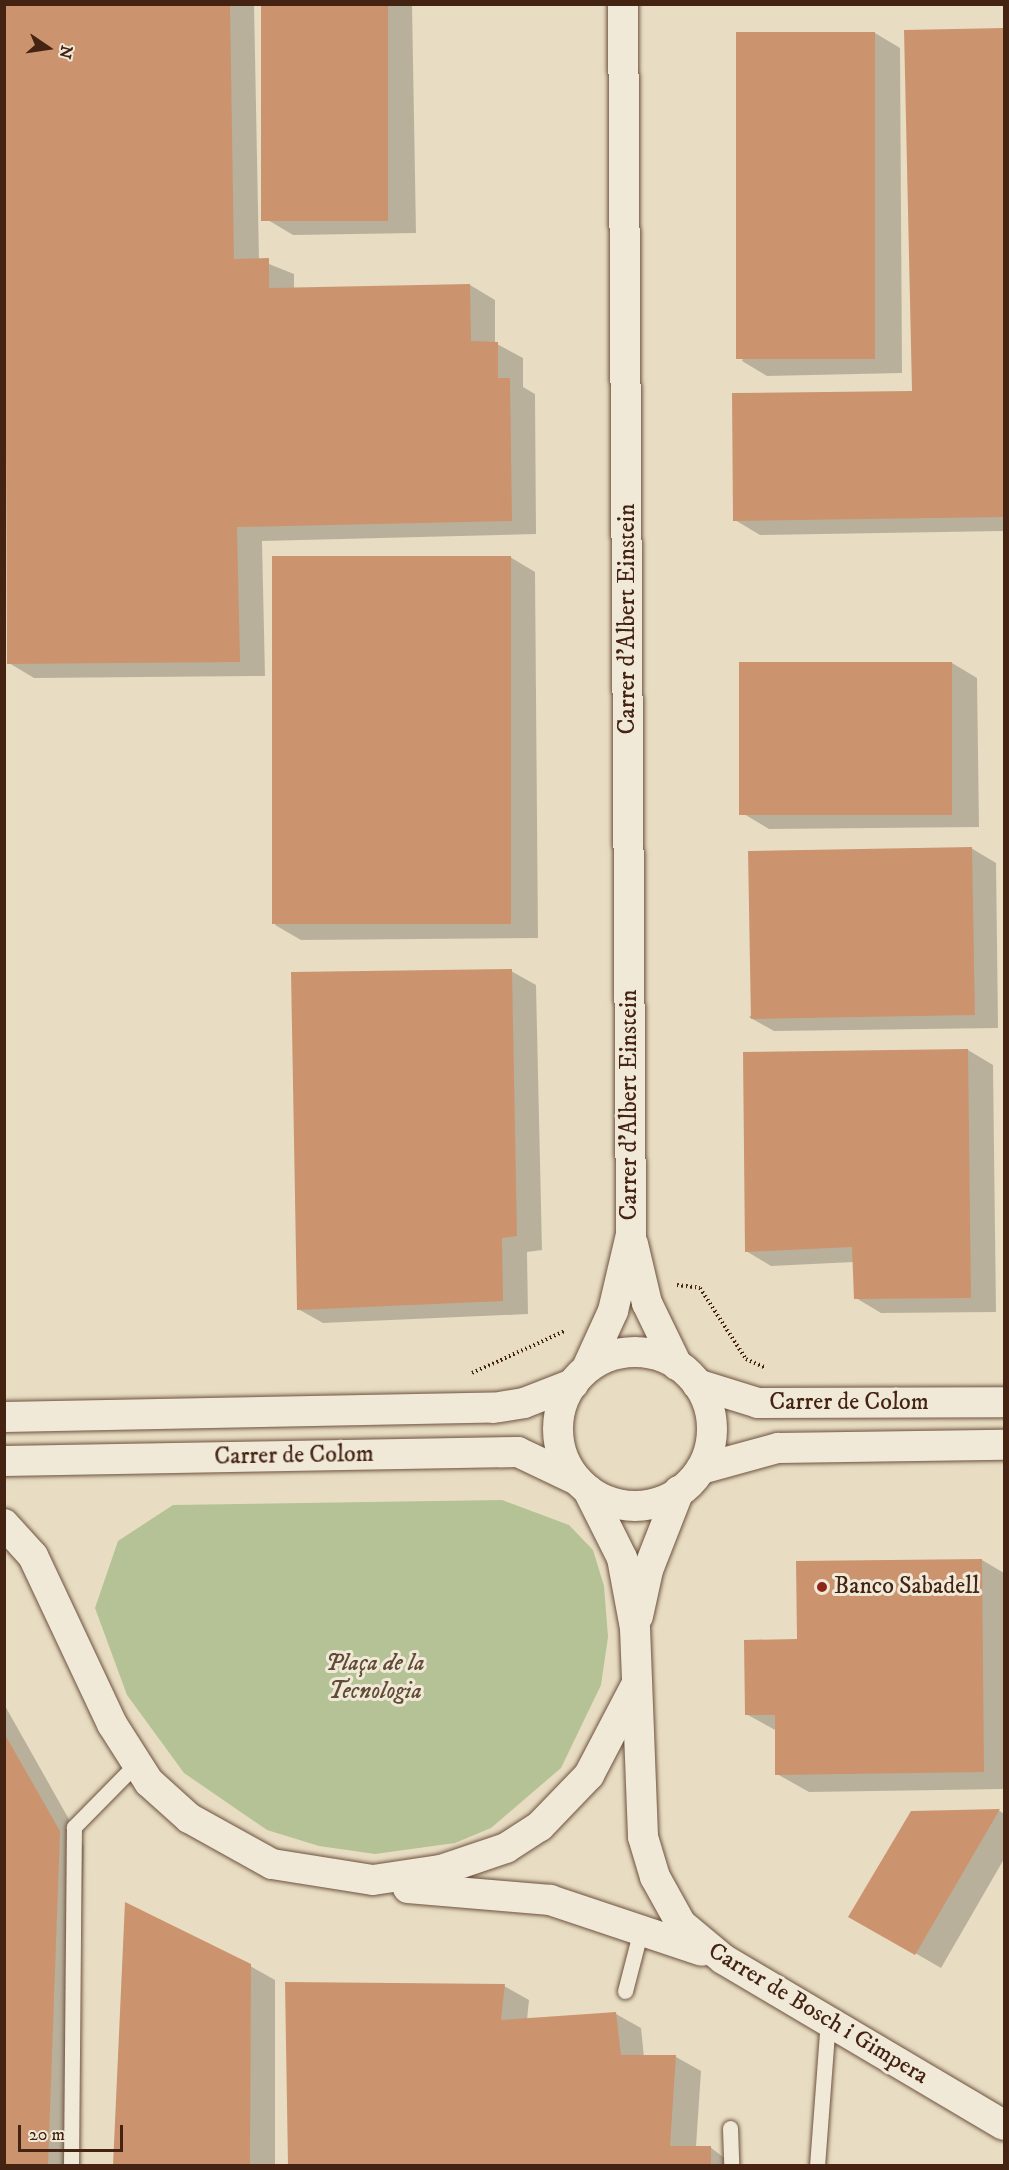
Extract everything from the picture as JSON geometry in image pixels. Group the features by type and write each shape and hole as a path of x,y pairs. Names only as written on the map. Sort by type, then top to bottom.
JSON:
{"street":[{"name":"Carrer d'Albert Einstein","path":"623,4 631,1234 641,1281 687,1374"},
{"name":"Carrer d'Albert Einstein","path":"580,1376 613,1311 631,1234"},
{"path":"641,1352 687,1374 711,1417 701,1469 679,1491 649,1505 627,1506 582,1485 558,1440 560,1410 580,1376 622,1353 641,1352"},
{"name":"Carrer de Colom","path":"687,1374 758,1404 1005,1402"},
{"name":"Carrer de Colom","path":"4,1417 494,1408 524,1403 580,1376"},
{"name":"Carrer de Colom","path":"701,1469 778,1448 1005,1446"},
{"name":"Carrer de Colom","path":"4,1461 518,1452 582,1485"},
{"name":"Carrer de Bosch i Gimpera","path":"582,1485 619,1547 635,1628 636,1685 647,1858 681,1924 723,1959 1005,2125"},
{"name":"Carrer de Bosch i Gimpera","path":"635,1628 648,1570 679,1491"},
{"path":"4,1524 33,1556 136,1764 189,1818 230,1844 272,1864 373,1880 403,1888 519,1894 584,1908 723,1959"},
{"path":"373,1880 478,1860 540,1826 589,1775 636,1685"}],"lane":[{"path":"71,2166 74,1827 136,1764"},
{"path":"625,1991 641,1929"},
{"path":"817,2166 828,2020"},
{"path":"730,2128 731,2166"}],"path":[{"path":"641,1281 700,1288 746,1359 773,1371"},
{"path":"466,1375 559,1338 575,1321"}],"green space":[{"name":"Plaça de la Tecnologia","path":"502,1500 569,1525 593,1550 604,1586 608,1637 601,1685 561,1768 491,1828 455,1843 375,1854 319,1846 267,1830 184,1773 127,1695 95,1608 118,1541 173,1505"}],"building":[{"path":"4,4 230,4 234,259 269,258 269,288 470,284 471,341 498,342 498,378 510,378 512,521 237,527 240,662 7,664"},
{"path":"261,4 388,4 388,221 261,221"},
{"path":"1004,28 1004,517 733,521 732,393 912,391 904,30"},
{"path":"736,32 875,32 875,359 736,359"},
{"path":"272,556 511,556 511,924 272,924"},
{"path":"739,662 952,662 952,815 739,815"},
{"path":"972,847 975,1015 751,1019 748,851"},
{"path":"512,969 517,1236 502,1238 503,1301 297,1310 291,972"},
{"path":"968,1049 971,1298 854,1299 852,1247 745,1252 743,1052"},
{"path":"982,1559 984,1772 775,1775 775,1715 745,1715 744,1640 797,1639 796,1561"},
{"path":"4,1733 60,1831 48,2166 4,2166"},
{"path":"1000,1809 915,1955 848,1917 911,1811"},
{"path":"125,1902 251,1964 250,2166 113,2166"},
{"path":"285,1982 505,1984 501,2020 616,2012 621,2055 676,2055 670,2146 711,2146 711,2166 288,2166"}],"place":[{"name":"Banco Sabadell","path":"822,1587"}]}
